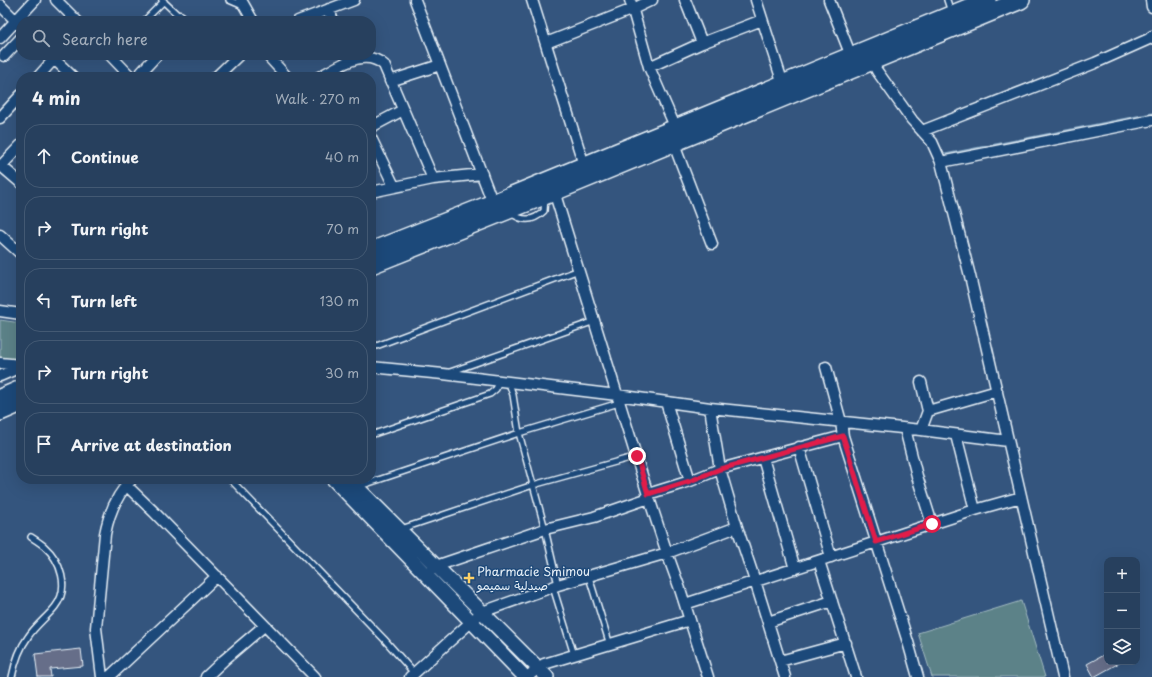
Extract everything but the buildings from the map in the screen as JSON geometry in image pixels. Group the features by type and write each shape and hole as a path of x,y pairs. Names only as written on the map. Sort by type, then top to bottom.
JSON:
{"highway":[{"path":"861,59 949,7 1021,0"},
{"path":"376,263 499,209 861,59 986,3"},
{"path":"549,189 584,165 676,136"},
{"path":"376,249 499,209"},
{"path":"0,398 16,391"},
{"path":"0,412 16,405"}],"street":[{"path":"23,16 35,0"},
{"path":"56,0 71,16"},
{"path":"311,16 354,0"},
{"path":"415,0 482,174 499,209"},
{"path":"532,0 584,165"},
{"path":"546,43 632,4 652,0"},
{"path":"686,0 702,43"},
{"path":"756,0 785,90"},
{"path":"829,0 861,59 877,71 908,114 932,142 941,162 970,276 1063,677"},
{"path":"1151,0 1152,7"},
{"path":"243,4 250,16"},
{"path":"632,4 649,67 676,136 712,244"},
{"path":"0,5 16,21"},
{"path":"329,9 331,16"},
{"path":"649,67 702,43 762,20"},
{"path":"0,38 16,25"},
{"path":"922,131 1095,63 1149,39 1152,36"},
{"path":"1,56 16,42"},
{"path":"42,72 50,60"},
{"path":"55,60 68,72"},
{"path":"115,60 126,72"},
{"path":"142,72 152,60"},
{"path":"221,72 234,60"},
{"path":"272,60 282,72"},
{"path":"326,72 343,60"},
{"path":"376,60 384,65 433,179"},
{"path":"390,81 440,65"},
{"path":"0,118 16,100"},
{"path":"376,124 403,110"},
{"path":"941,162 1152,120"},
{"path":"376,148 394,186"},
{"path":"16,151 0,166 16,179"},
{"path":"376,191 433,179 482,174"},
{"path":"549,189 579,270 618,399 708,677"},
{"path":"0,235 16,249"},
{"path":"0,311 16,313"},
{"path":"0,363 16,365"},
{"path":"376,367 443,374 618,399 666,402 1008,441"},
{"path":"0,376 16,368"},
{"path":"826,368 841,422 843,436 918,677"},
{"path":"921,382 928,411 921,430"},
{"path":"928,411 997,391"},
{"path":"666,402 690,481"},
{"path":"710,408 720,469 785,677"},
{"path":"905,429 917,476 932,524"},
{"path":"956,435 975,510"},
{"path":"426,574 436,566 545,529 594,517 720,469 843,436"},
{"path":"799,447 832,557"},
{"path":"763,458 795,568"},
{"path":"102,677 96,628 105,534 112,508 125,484"},
{"path":"130,484 311,676"},
{"path":"351,487 400,530 543,673"},
{"path":"351,487 426,574 526,677 543,673"},
{"path":"685,604 975,510 1021,497"},
{"path":"412,675 471,620 482,612 556,586 667,552 737,527"},
{"path":"819,561 856,677"},
{"path":"109,677 217,576"},
{"path":"768,622 832,600"},
{"path":"543,673 544,664 690,620"},
{"path":"206,677 264,626"},
{"path":"780,661 846,643"}],"lane":[{"path":"229,0 243,4"},
{"path":"149,16 163,1 179,16"},
{"path":"376,346 579,270"},
{"path":"443,374 595,321"},
{"path":"376,433 490,394 496,389 499,382"},
{"path":"509,383 513,395 519,433 545,529 556,586 574,656"},
{"path":"376,479 519,433 618,399"},
{"path":"400,530 533,485 637,456"},
{"path":"235,484 384,639 412,675"},
{"path":"12,677 18,652 28,636 56,606 62,591 63,580 61,571 54,558 44,546 31,537"},
{"path":"589,577 610,645"}],"green space":[{"path":"0,320 16,322 16,362 0,360"},
{"path":"1021,601 1045,677 932,677 918,633"}],"waterway":[{"path":"940,156 1152,114"}],"place":[{"name":"Pharmacie Smimou صيدلية سميمو","path":"469,578"}],"route":[{"path":"637,456 648,494 690,481 720,469 843,436 876,542 932,524"}]}
